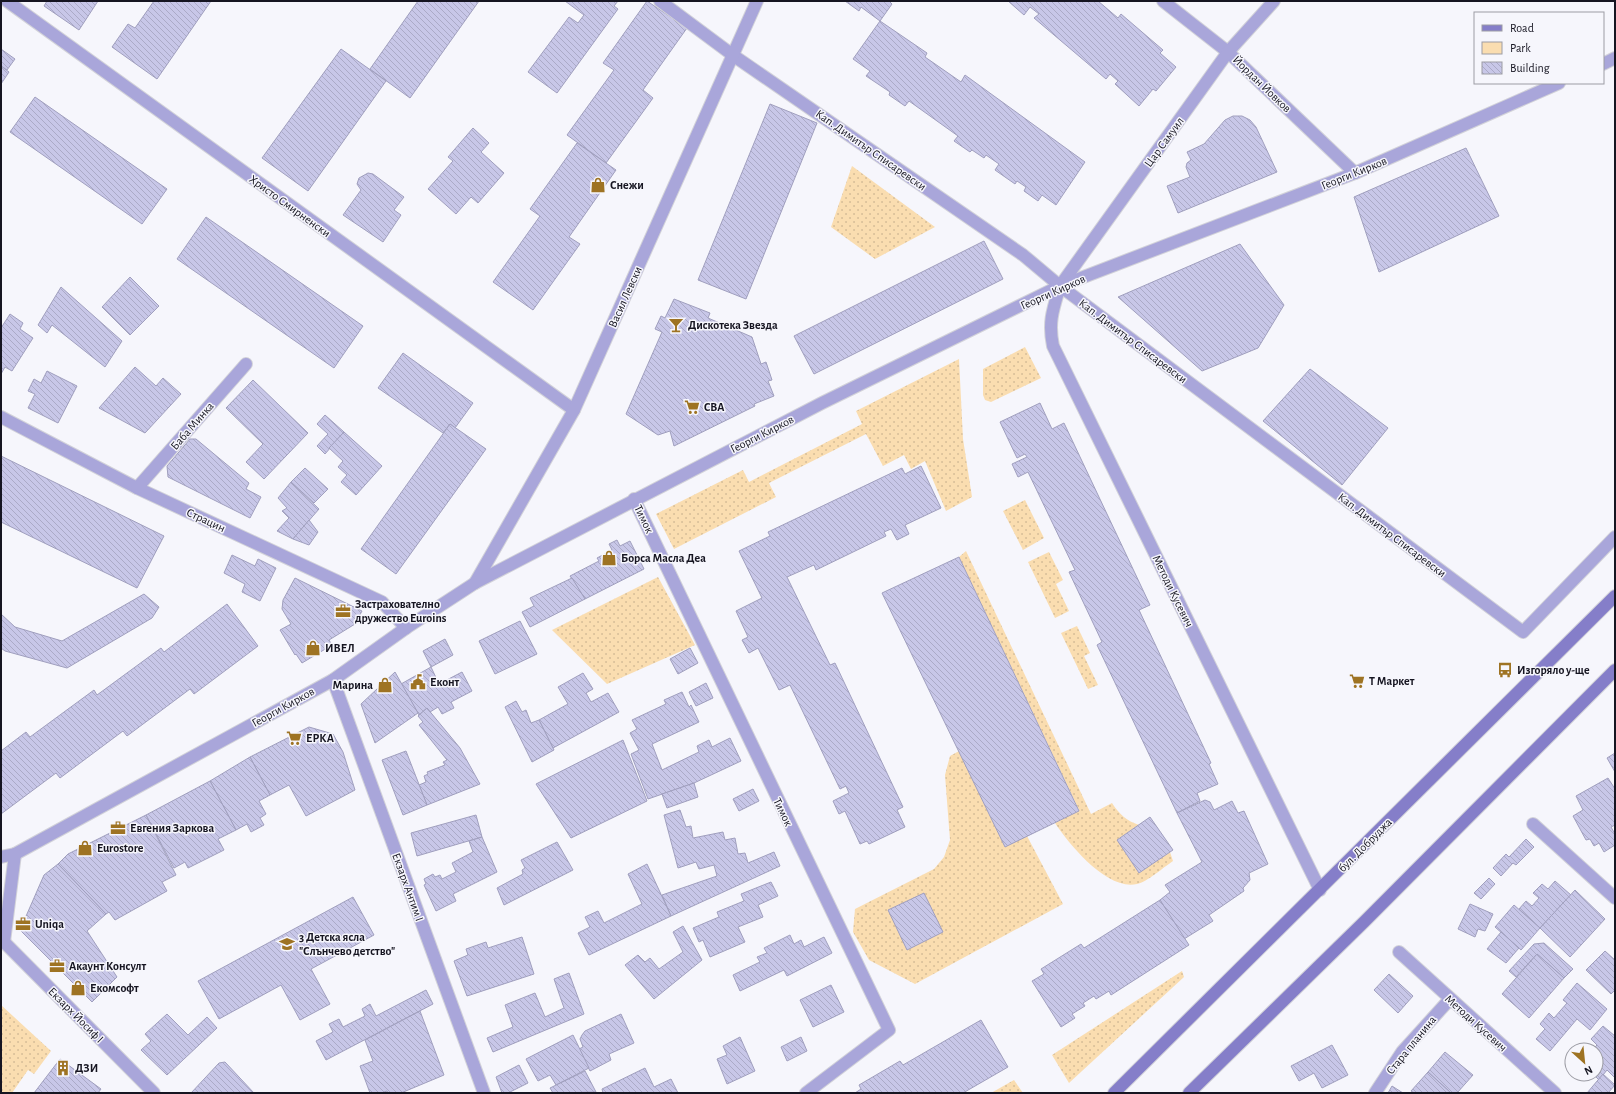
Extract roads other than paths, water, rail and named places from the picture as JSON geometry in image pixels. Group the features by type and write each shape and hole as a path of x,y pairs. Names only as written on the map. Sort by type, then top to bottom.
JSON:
{"main road":[{"name":"бул. Добруджа","path":"1114,1093 1615,596"},
{"path":"1189,1093 1364,922 1615,670"}],"street":[{"name":"Христо Смирненски","path":"7,1 574,410"},
{"name":"Кап. Димитър Списаревски","path":"660,1 734,56 1023,255 1060,286 1523,632 1615,537"},
{"name":"Васил Левски","path":"474,583 574,410 734,56 757,1"},
{"name":"Йордан Йовков","path":"1163,1 1228,52 1355,173"},
{"name":"Цар Самуил","path":"1060,286 1228,52 1274,1"},
{"path":"1604,64 1615,58"},
{"name":"Георги Кирков","path":"1,857 15,854 333,680 406,628 474,583 829,399 1060,286 1355,173 1557,84"},
{"name":"Методи Кусевич","path":"1060,286 1051,316 1050,331 1053,346 1320,890"},
{"name":"Баба Минка","path":"137,488 246,364"},
{"name":"Страцин","path":"1,417 137,488 382,602 406,628"},
{"name":"Тимок","path":"634,499 889,1030 806,1093"},
{"name":"Екзарх Антим I","path":"333,680 484,1093"},
{"path":"1533,824 1615,898"},
{"path":"2,942 15,854"},
{"name":"Екзарх Йосиф I","path":"2,942 154,1093"},
{"name":"Методи Кусевич","path":"1399,952 1554,1093"},
{"name":"Стара планина","path":"1375,1093 1402,1052 1450,999"}],"place":[{"name":"Снежи","path":"598,185"},
{"name":"Дискотека Звезда","path":"676,325"},
{"name":"CBA","path":"692,407"},
{"name":"Борса Масла Деа","path":"609,558"},
{"name":"Застрахователно дружество Euroins","path":"343,611"},
{"name":"ИВЕЛ","path":"313,648"},
{"name":"Изгоряло у-ще","path":"1505,670"},
{"name":"Т Маркет","path":"1357,681"},
{"name":"Еконт","path":"418,682"},
{"name":"Марина","path":"385,685"},
{"name":"ЕРКА","path":"294,738"},
{"name":"Евгения Заркова","path":"118,828"},
{"name":"Eurostore","path":"85,848"},
{"name":"Uniqa","path":"23,924"},
{"name":"3 Детска ясла \"Слънчево детство\"","path":"287,944"},
{"name":"Акаунт Консулт","path":"57,966"},
{"name":"Екомсофт","path":"78,988"},
{"name":"ДЗИ","path":"63,1068"}]}
